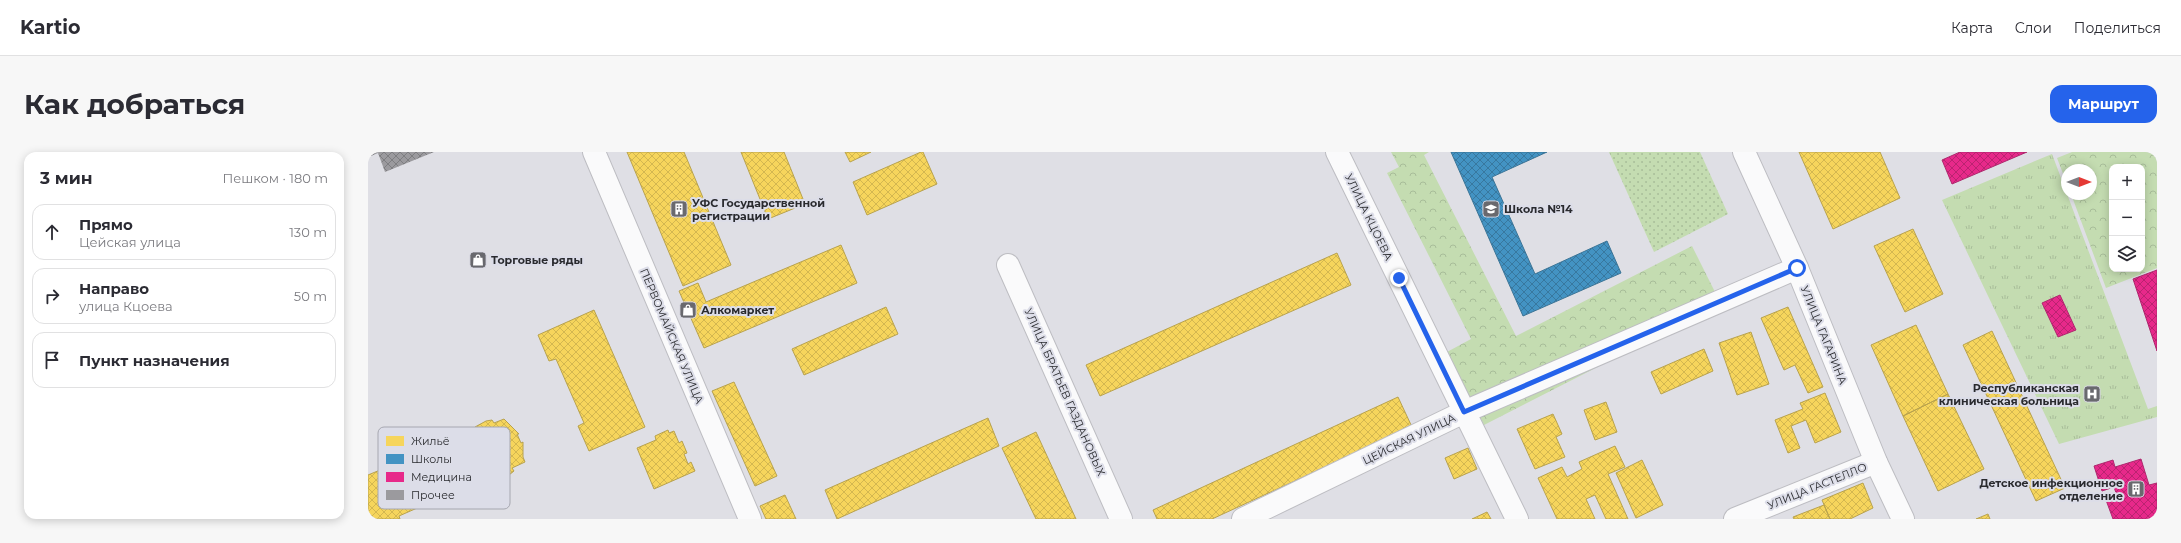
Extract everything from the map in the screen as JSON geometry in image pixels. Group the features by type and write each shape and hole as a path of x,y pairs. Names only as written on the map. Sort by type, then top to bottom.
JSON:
{"street":[{"name":"ПЕРВОМАЙСКАЯ УЛИЦА","path":"594,152 750,519"},
{"name":"УЛИЦА КЦОЕВА","path":"1337,152 1517,519"},
{"name":"УЛИЦА ГАГАРИНА","path":"1744,152 1797,268 1876,462 1903,519"},
{"name":"УЛИЦА БРАТЬЕВ ГАЗДАНОВЫХ","path":"1008,265 1121,519"},
{"name":"ЦЕЙСКАЯ УЛИЦА","path":"1243,519 1464,412 1797,268"},
{"name":"УЛИЦА ГАСТЕЛЛО","path":"1735,519 1876,462"}],"green space":[{"path":"1391,152 1429,152 1424,155 1516,336 1692,246 1721,304 1484,425 1447,352 1471,339 1387,173 1399,167"},
{"path":"1609,152 1700,152 1728,214 1654,252"},
{"path":"2072,152 2157,152 2157,268 2106,288 2073,200 2097,200 2097,164 2061,164 2061,168 2057,158"},
{"path":"2052,154 2061,178 2061,200 2069,200 2148,409 2157,406 2157,417 2059,444 1942,200"}],"building: Жильё":[{"name":"УФС Государственной регистрации","path":"627,152 684,152 731,265 683,286"},
{"path":"741,152 784,152 805,204 768,219"},
{"path":"845,152 871,152 850,162"},
{"path":"923,152 937,184 867,215 853,182"},
{"path":"1799,152 1880,152 1900,198 1833,229"},
{"path":"1913,229 1943,294 1905,312 1874,246"},
{"path":"841,245 857,283 704,348 679,291 698,283 706,302"},
{"path":"1337,253 1351,285 1100,396 1086,365"},
{"path":"886,307 898,334 804,375 792,349"},
{"path":"1788,307 1823,387 1808,393 1795,365 1784,370 1761,318"},
{"path":"594,310 645,427 589,451 578,426 584,423 556,359 549,361 538,335"},
{"path":"1916,325 1948,394 1903,416 1871,345"},
{"path":"1992,331 2065,488 2036,501 1963,345"},
{"path":"1751,332 1769,384 1737,395 1719,343"},
{"path":"1704,349 1713,371 1661,394 1651,372"},
{"path":"734,382 777,476 755,486 712,391"},
{"path":"1825,393 1841,432 1815,443 1806,420 1791,426 1800,448 1788,453 1775,420 1803,409 1800,403"},
{"path":"1948,394 1984,469 1938,491 1903,416"},
{"path":"1398,397 1412,427 1212,519 1157,519 1153,510"},
{"path":"1606,402 1617,432 1595,440 1584,410"},
{"path":"1553,414 1562,434 1556,437 1565,457 1535,469 1517,429"},
{"path":"988,418 999,446 837,519 825,490"},
{"path":"504,419 519,434 517,434 521,443 523,442 523,457 525,462 512,468 514,471 510,474 510,427 475,427 486,421 492,420 494,423"},
{"path":"668,430 669,433 674,431 679,443 682,441 687,453 684,454 688,464 691,462 695,471 654,489 637,448 656,440 655,436"},
{"path":"1036,432 1076,519 1036,519 1002,448"},
{"path":"1615,446 1625,467 1608,474 1628,519 1606,519 1595,495 1586,499 1595,519 1557,519 1538,478 1562,467 1567,477 1582,469 1579,462"},
{"path":"1468,448 1477,469 1454,479 1445,458"},
{"path":"1642,460 1663,505 1636,518 1616,473"},
{"path":"378,471 378,509 415,509 399,516 400,519 368,519 368,475"},
{"path":"1863,483 1873,508 1850,519 1830,519 1822,500"},
{"path":"785,495 796,519 766,519 760,506"},
{"path":"1824,505 1830,519 1794,519 1793,517"},
{"path":"1487,512 1491,519 1472,519"},
{"path":"1988,514 1990,519 1976,519"}],"building: Школы":[{"name":"Школа №14","path":"1451,152 1547,152 1492,177 1535,274 1607,241 1621,273 1523,316"}],"building: Медицина":[{"path":"1960,152 2027,152 1952,184 1942,160"},
{"path":"2157,270 2157,351 2133,279"},
{"path":"2060,295 2076,330 2058,337 2042,303"},
{"name":"Детское инфекционное отделение","path":"2141,459 2149,485 2157,483 2157,519 2113,519 2106,500 2117,496 2114,487 2102,491 2094,466 2113,460 2115,467"}],"building: Прочее":[{"path":"369,152 434,152 385,172 378,153 371,156"}],"place":[{"name":"УФС Государственной регистрации","path":"679,209"},
{"name":"Школа №14","path":"1491,209"},
{"name":"Торговые ряды","path":"478,260"},
{"name":"Алкомаркет","path":"688,310"},
{"name":"Республиканская клиническая больница","path":"2092,394"},
{"name":"Детское инфекционное отделение","path":"2136,489"}],"route":[{"path":"1399,278 1464,412 1797,268"}]}
